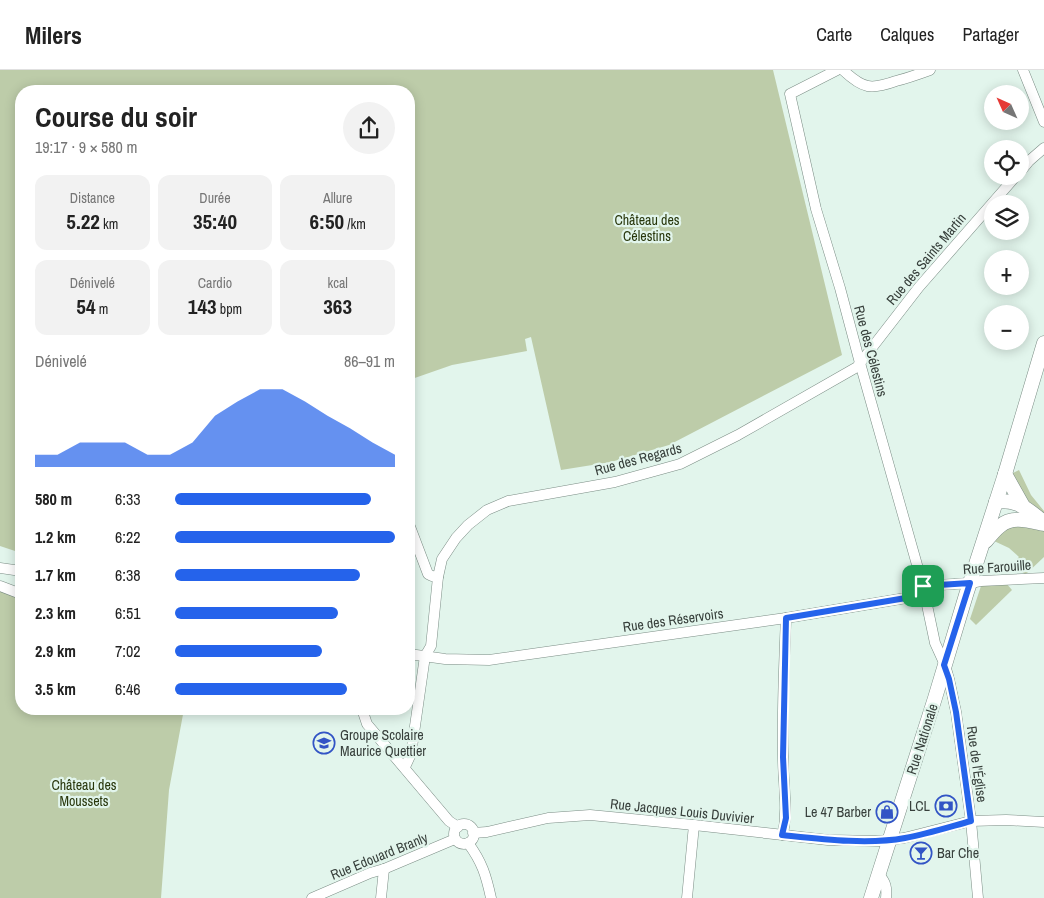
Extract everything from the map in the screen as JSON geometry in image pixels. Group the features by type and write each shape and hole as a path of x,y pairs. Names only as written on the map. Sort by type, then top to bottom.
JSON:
{"main road":[{"path":"1014,446 1044,343"},
{"path":"1014,446 1044,359"},
{"name":"Rue Nationale","path":"871,898 1014,446"},
{"path":"1005,474 1023,506"},
{"path":"996,502 1011,501 1023,506 1044,523"},
{"path":"996,502 1018,519"},
{"path":"982,546 999,526 1005,522 1018,519 1044,523"}],"street":[{"name":"Rue des Célestins","path":"837,70 790,94 816,209 840,288 924,591 935,643 944,665"},
{"path":"843,70 852,79 872,87 881,86 930,70"},
{"path":"1023,70 1044,122"},
{"path":"1029,162 1044,148"},
{"name":"Rue des Saints Martin","path":"860,363 919,287 1008,185"},
{"name":"Rue des Regards","path":"405,767 411,754 425,656 431,646 438,577 442,559 456,538 468,525 488,510 508,501 615,482 680,464 738,435 858,366 860,363"},
{"path":"415,540 428,574 438,577"},
{"path":"0,568 15,570"},
{"name":"Rue Farouille","path":"924,591 981,581 1044,578"},
{"path":"0,586 15,592"},
{"name":"Rue des Réservoirs","path":"415,655 445,659 488,660 786,618 924,591"},
{"path":"782,835 786,818 783,757 786,618"},
{"name":"Rue de l'Église","path":"944,665 956,712 971,821 978,898"},
{"path":"364,715 367,724 450,821 458,827"},
{"name":"Rue Jacques Louis Duvivier","path":"474,833 487,832 548,818 590,816 828,840 879,841 904,838 971,821 1044,822"},
{"path":"461,825 469,826 474,833 468,843 460,843 455,839 454,832 461,825"},
{"path":"687,898 694,825"},
{"name":"Rue Edouard Branly","path":"312,898 455,839"},
{"path":"468,843 485,872 491,898"},
{"path":"381,898 384,869"},
{"path":"878,876 884,881 887,892 886,898"}],"green space":[{"name":"Château des Célestins","path":"0,70 773,70 842,355 669,445 611,462 561,470 531,337 525,339 527,351 452,365 415,378 415,85 15,85 15,551 0,546"},
{"path":"1019,470 1031,495 1044,511 1044,514 1031,506 1013,479 1013,473"},
{"path":"1020,524 1044,531 1044,557 1025,575 1014,562 1019,557 1009,548 994,541 1001,529"},
{"path":"982,583 1006,583 1012,590 976,625 970,619"},
{"name":"Château des Moussets","path":"0,591 15,597 15,715 183,715 169,790 161,898 0,898"}],"place":[{"name":"Groupe Scolaire Maurice Quettier","path":"324,743"},
{"name":"LCL","path":"946,806"},
{"name":"Le 47 Barber","path":"887,812"},
{"name":"Bar Che","path":"921,853"}],"route":[{"path":"970,583 944,665 956,712 971,821 904,838 879,841 828,840 782,835 786,818 783,757 786,618 924,595 923,586 970,583"}]}
